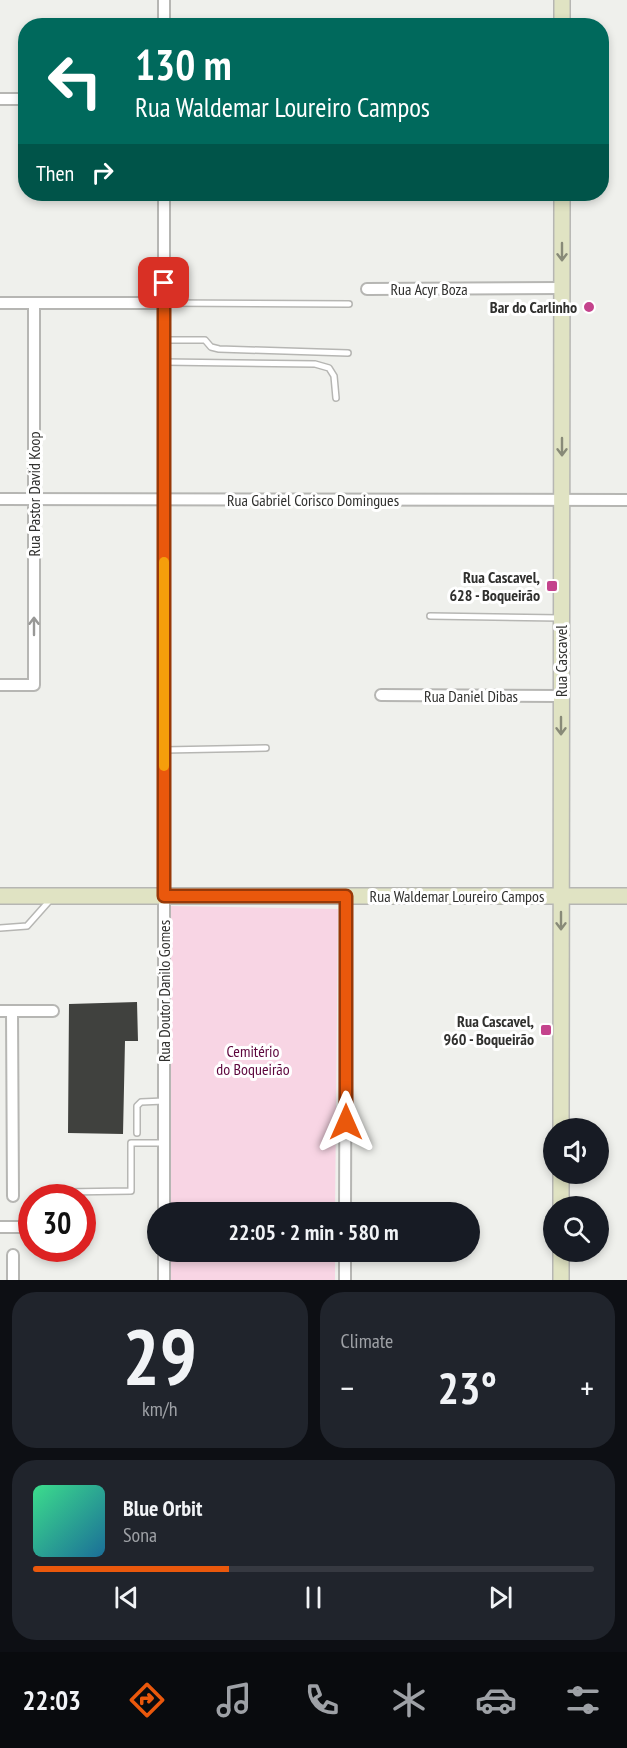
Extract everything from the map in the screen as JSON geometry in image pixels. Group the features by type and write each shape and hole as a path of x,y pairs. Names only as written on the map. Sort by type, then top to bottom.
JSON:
{"main road":[{"path":"562,0 562,18"},
{"name":"Rua Cascavel","path":"561,1118 562,201"},
{"name":"Rua Waldemar Loureiro Campos","path":"0,896 627,896"},
{"path":"561,1262 561,1280"}],"street":[{"path":"164,0 164,18"},
{"path":"0,99 18,99"},
{"name":"Rua Doutor Danilo Gomes","path":"164,201 164,1202"},
{"name":"Rua Acyr Boza","path":"367,289 562,288"},
{"path":"0,303 164,303"},
{"name":"Rua Pastor David Koop","path":"0,685 34,685 34,303"},
{"name":"Rua Gabriel Corisco Domingues","path":"0,499 627,500"},
{"name":"Rua Daniel Dibas","path":"381,695 561,696"},
{"path":"345,1202 346,896"},
{"path":"0,1011 53,1011"},
{"path":"12,1011 13,1196"},
{"path":"0,1227 18,1227"},
{"path":"13,1255 13,1280"},
{"path":"164,1262 164,1280"},
{"path":"345,1262 345,1280"}],"lane":[{"path":"164,303 349,304"},
{"path":"164,340 206,340 211,347 219,349 348,353"},
{"path":"164,362 315,364 329,368 333,376 336,398"},
{"path":"430,616 561,618"},
{"path":"164,750 266,748"},
{"path":"0,928 18,929 33,923 52,896"},
{"path":"137,1133 137,1106 141,1102 164,1101"},
{"path":"96,1192 131,1191 131,1143 165,1143"}],"green space":[{"name":"Cemitério do Boqueirão","path":"170,906 338,909 335,1202 169,1202"},
{"path":"169,1262 335,1262 335,1280 168,1280"}],"building":[{"path":"137,1002 138,1041 125,1041 123,1134 68,1133 69,1004"}],"slow traffic":[{"path":"164,562 164,766"}],"place":[{"name":"Bar do Carlinho","path":"589,307"},
{"name":"Rua Cascavel, 628 - Boqueirão","path":"552,586"},
{"name":"Rua Cascavel, 960 - Boqueirão","path":"546,1030"}],"route":[{"path":"164,283 164,896 346,896 346,1122"}]}
